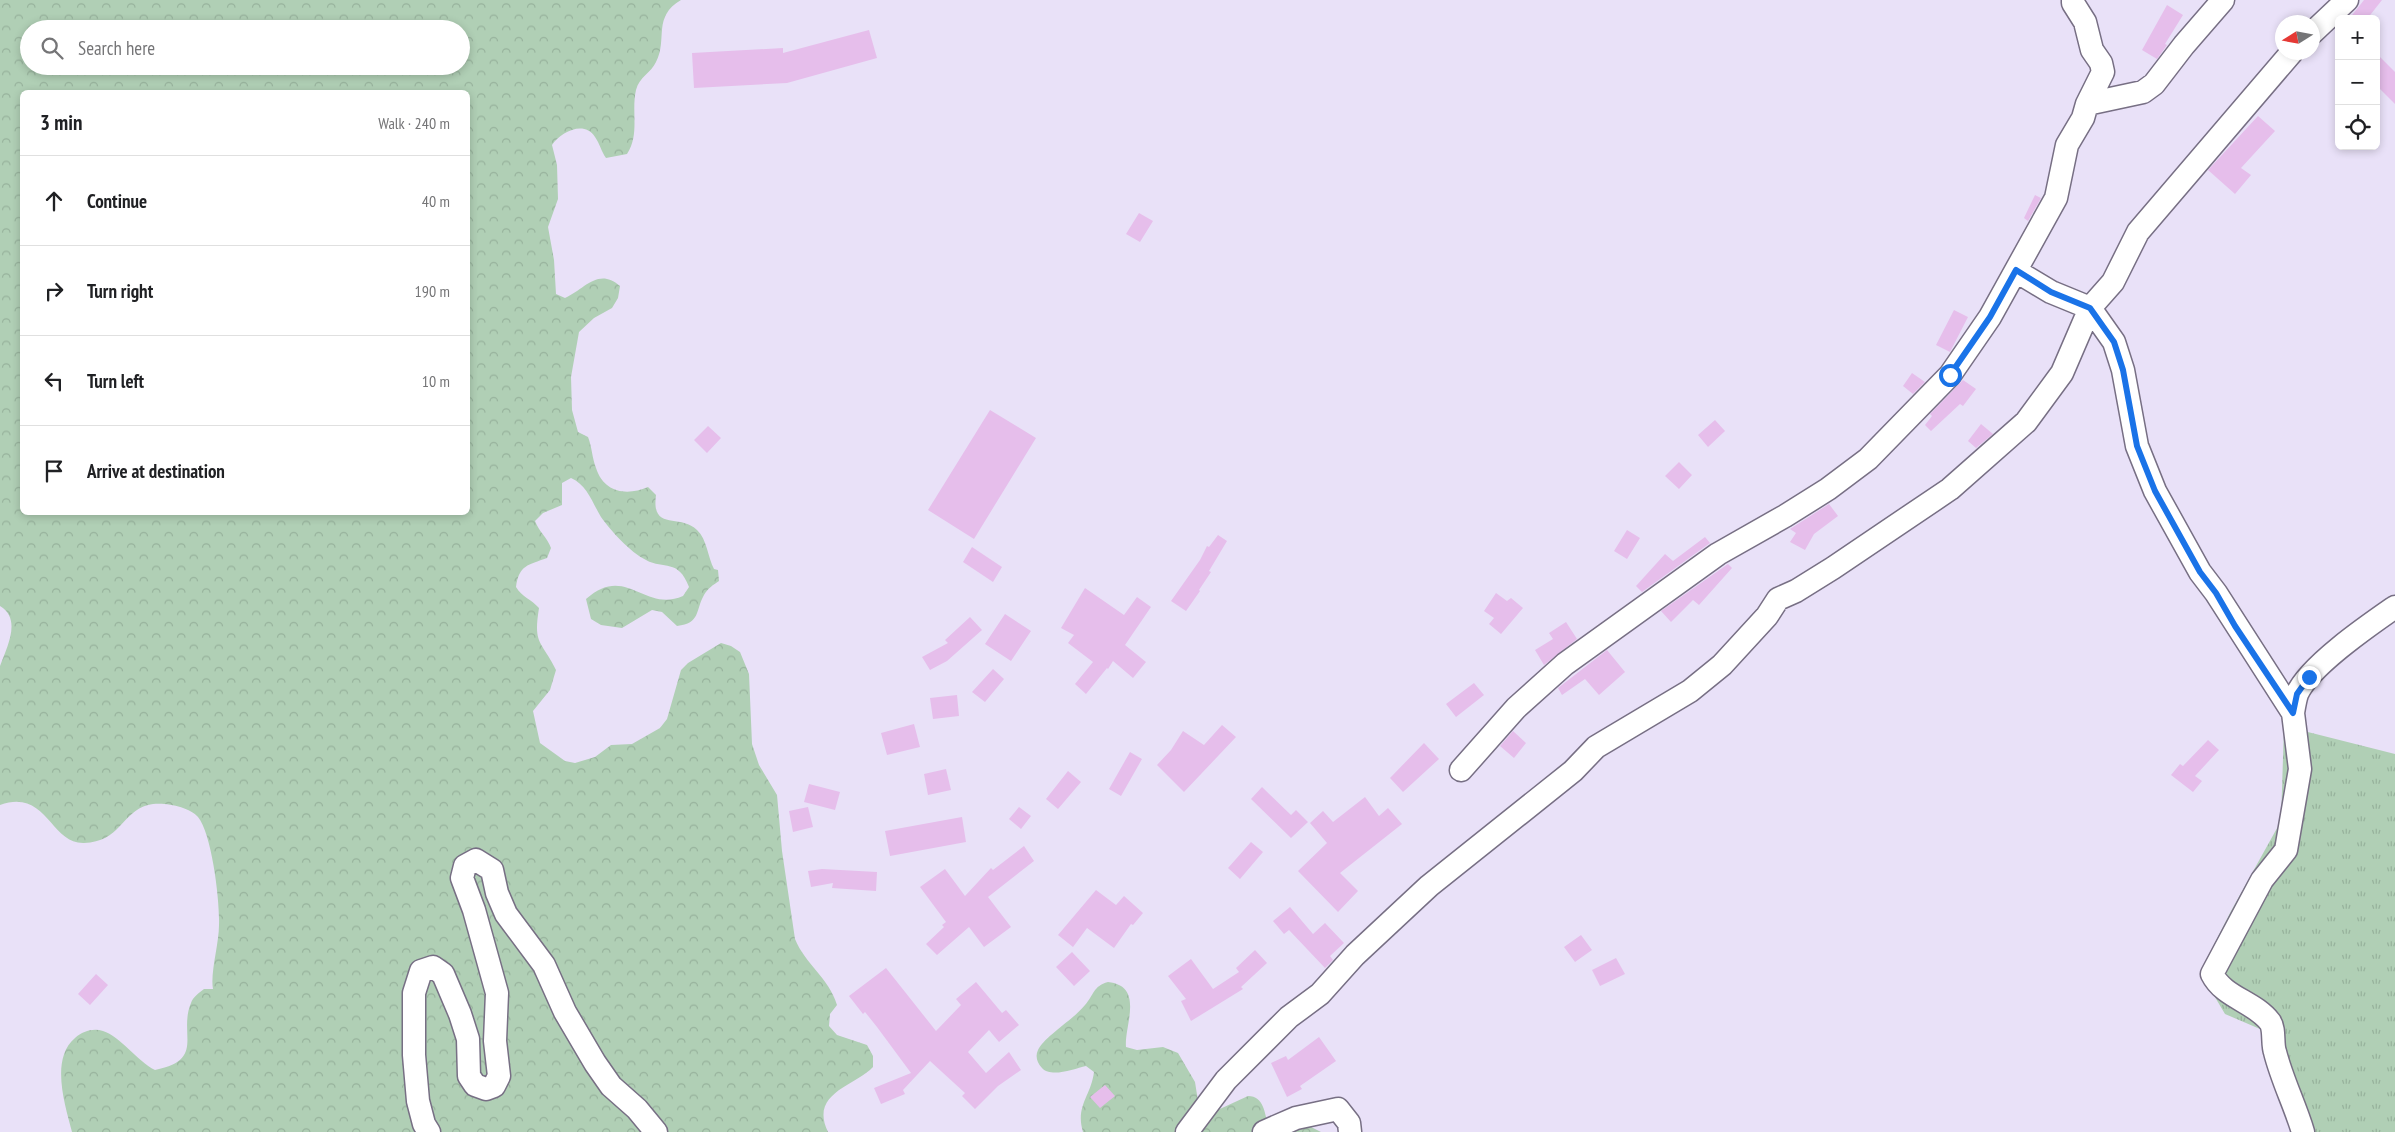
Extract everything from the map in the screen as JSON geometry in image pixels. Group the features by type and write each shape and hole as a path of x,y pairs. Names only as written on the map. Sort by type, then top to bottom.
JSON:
{"street":[{"path":"1461,770 1516,708 1565,664 1718,554 1792,512 1868,459 1950,375 1990,317 2056,198 2067,145 2083,118 2087,104 2103,72 2101,64 2092,50 2085,22 2072,3 2073,0"},
{"path":"2087,104 2143,92 2154,84 2184,45 2223,0"},
{"path":"2320,25 2347,0"},
{"path":"1187,1132 1226,1080 1289,1017 1320,994 1355,955 1429,886 1573,771 1596,747 1690,691 1722,665 1767,616 1778,599 1796,591 1833,568 1950,489 2026,422 2062,373 2090,308 2113,282 2138,232 2285,60"},
{"path":"2016,270 2051,292 2090,308 2114,342 2123,370 2137,446 2155,491 2200,572 2216,593 2235,626 2293,713"},
{"path":"2303,1132 2284,1086 2274,1049 2271,1024 2258,1010 2218,986 2212,974 2262,880 2286,850 2300,768 2293,713 2297,694 2309,677 2364,629 2395,607"},
{"path":"429,1132 424,1124 418,1101 415,1063 414,993 421,970 433,967 443,974 450,988 468,1039 470,1076 475,1085 486,1089 494,1086 499,1076 496,1042 497,993 474,910 462,878 465,866 476,860 492,870 497,893 506,914 544,965 565,1012 595,1064 611,1086 637,1109 656,1132"},
{"path":"1264,1132 1296,1118 1338,1109 1349,1123 1350,1132"}],"green space":[{"path":"0,0 681,0 667,14 662,29 661,45 656,62 642,78 636,90 633,139 627,154 606,158 595,137 585,129 567,132 552,145 557,165 558,199 548,227 554,260 556,294 565,298 598,279 612,281 620,286 618,298 612,308 594,318 579,332 571,377 572,410 578,432 588,437 596,468 605,483 624,492 648,487 656,495 658,514 662,518 690,525 697,530 703,538 714,569 718,570 719,581 706,593 694,619 685,624 677,626 662,612 652,610 622,628 601,625 591,619 586,599 600,589 613,586 624,587 657,599 669,600 683,596 689,587 685,578 675,568 646,560 627,547 605,523 585,489 577,481 571,478 562,483 562,505 543,513 535,521 551,548 547,558 530,564 522,570 516,587 539,608 537,620 538,636 542,647 556,670 550,690 533,711 540,743 565,761 575,763 595,757 611,745 632,744 660,728 667,719 681,670 688,663 721,643 731,646 740,652 749,674 752,744 759,765 777,795 782,851 795,939 799,948 823,979 837,1005 830,1014 829,1026 837,1035 867,1045 873,1056 873,1067 829,1099 824,1108 824,1119 828,1132 72,1132 63,1096 61,1070 67,1047 75,1038 92,1030 103,1031 116,1038 155,1070 171,1066 180,1060 185,1053 188,1014 192,1001 204,989 213,989 212,982 219,925 216,885 211,853 203,826 194,813 182,807 160,804 148,805 132,814 106,838 84,843 73,841 63,835 38,810 28,804 16,802 0,805 0,666 9,642 12,626 7,612 0,606"},
{"path":"2284,726 2395,754 2395,1132 2293,1132 2269,1064 2260,1029 2225,1014 2200,972 2231,911 2281,821"},
{"path":"1108,982 1119,985 1126,991 1129,999 1130,1008 1126,1047 1137,1050 1163,1047 1178,1053 1195,1082 1198,1101 1209,1114 1248,1096 1261,1102 1268,1126 1290,1131 1311,1127 1321,1132 1083,1132 1081,1123 1082,1108 1094,1072 1086,1066 1057,1073 1046,1071 1039,1064 1037,1055 1038,1050 1046,1039 1080,1010 1099,986"}],"building":[{"path":"2364,0 2382,0 2370,15 2352,15"},
{"path":"2167,5 2183,15 2157,59 2142,50"},
{"path":"869,30 877,58 787,83 694,88 692,53 783,48 783,53"},
{"path":"2380,57 2395,72 2395,104 2380,89"},
{"path":"2258,116 2275,131 2241,168 2251,175 2235,194 2208,170"},
{"path":"2035,195 2041,198 2028,221 2024,218"},
{"path":"1139,213 1153,221 1140,242 1126,234"},
{"path":"1954,310 1968,317 1950,352 1936,345"},
{"path":"1912,373 1925,382 1913,394 1903,386"},
{"path":"1963,380 1976,389 1963,406 1960,404 1931,431 1925,425 1932,416 1930,414"},
{"path":"990,410 1036,438 974,539 928,510"},
{"path":"1715,420 1725,431 1708,447 1698,435"},
{"path":"1981,424 1993,434 1976,448 1968,441"},
{"path":"708,426 721,438 707,453 694,440"},
{"path":"1679,462 1692,475 1679,489 1665,476"},
{"path":"1829,504 1838,516 1814,534 1805,550 1790,542 1796,533 1790,529"},
{"path":"1627,530 1640,538 1627,559 1614,551"},
{"path":"1218,535 1227,541 1209,571 1211,572 1200,591 1186,611 1171,601 1200,560 1207,546 1209,547"},
{"path":"1705,537 1710,543 1642,592 1636,586 1665,554 1673,561"},
{"path":"972,547 1002,567 993,582 963,562"},
{"path":"1728,564 1732,568 1699,605 1693,600 1671,622 1661,611"},
{"path":"1085,588 1124,615 1137,597 1151,607 1125,645 1146,662 1133,678 1113,661 1086,694 1075,684 1093,662 1068,643 1074,635 1061,628"},
{"path":"1496,593 1507,601 1511,598 1523,608 1501,634 1489,624 1494,618 1484,611"},
{"path":"1005,614 1031,631 1011,661 985,644"},
{"path":"970,617 982,630 947,661 930,670 922,657 948,643 945,640"},
{"path":"1566,622 1577,639 1544,665 1535,650 1553,639 1549,633"},
{"path":"1607,650 1625,672 1599,695 1585,679 1562,695 1558,688"},
{"path":"993,669 1004,679 985,702 972,692"},
{"path":"1474,683 1484,695 1456,717 1446,704"},
{"path":"957,695 959,716 933,719 930,698"},
{"path":"914,724 920,747 887,755 881,733"},
{"path":"1222,725 1236,737 1184,792 1157,765 1171,750 1183,731 1204,745"},
{"path":"1513,731 1526,743 1514,758 1500,746"},
{"path":"2208,740 2219,750 2195,776 2202,781 2193,792 2171,775 2180,764 2183,766"},
{"path":"1424,743 1439,759 1403,792 1390,778"},
{"path":"1130,752 1142,759 1121,796 1109,789"},
{"path":"946,769 951,790 928,795 924,774"},
{"path":"1068,771 1081,782 1058,809 1046,799"},
{"path":"809,784 840,792 835,810 804,802"},
{"path":"1262,787 1291,815 1296,810 1308,822 1291,838 1251,799"},
{"path":"1365,797 1379,816 1388,808 1402,824 1340,873 1358,891 1338,912 1298,871 1327,843 1310,823 1323,811 1333,822"},
{"path":"808,807 813,827 793,832 789,811"},
{"path":"1019,807 1031,816 1021,829 1009,819"},
{"path":"962,817 966,842 890,856 885,831"},
{"path":"1251,842 1263,852 1240,879 1228,868"},
{"path":"1024,846 1034,861 988,897 1011,927 984,947 969,927 937,955 926,944 944,927 942,925 946,922 920,887 945,869 965,896 991,868 993,870"},
{"path":"822,869 877,872 876,891 832,888 833,883 811,887 808,871"},
{"path":"1096,890 1116,905 1124,896 1143,913 1133,925 1131,924 1114,948 1087,928 1073,947 1058,935"},
{"path":"1290,907 1313,934 1325,923 1344,943 1330,956 1333,960 1325,968 1289,930 1284,934 1273,921"},
{"path":"1581,935 1592,950 1575,962 1564,947"},
{"path":"1255,950 1267,963 1241,987 1243,989 1191,1021 1181,1001 1186,999 1168,976 1191,959 1213,989 1239,972 1236,968"},
{"path":"1072,952 1090,971 1074,986 1056,967"},
{"path":"1616,958 1625,974 1600,986 1592,970"},
{"path":"886,968 936,1031 961,1005 956,999 976,982 1002,1013 1006,1010 1019,1025 999,1042 989,1030 968,1052 986,1073 1009,1052 1021,1070 998,1086 975,1109 962,1096 965,1093 930,1061 903,1090 905,1094 881,1104 874,1088 911,1073 865,1012 863,1014 849,996"},
{"path":"96,974 108,985 90,1005 78,994"},
{"path":"1319,1037 1336,1061 1300,1086 1302,1089 1287,1097 1271,1063 1286,1056 1288,1060"},
{"path":"1105,1085 1115,1096 1100,1108 1090,1097"}],"route":[{"path":"1950,375 1990,317 2016,270 2051,292 2090,308 2114,342 2123,370 2137,446 2155,491 2200,572 2216,593 2235,626 2293,713 2297,694 2309,677"}]}
